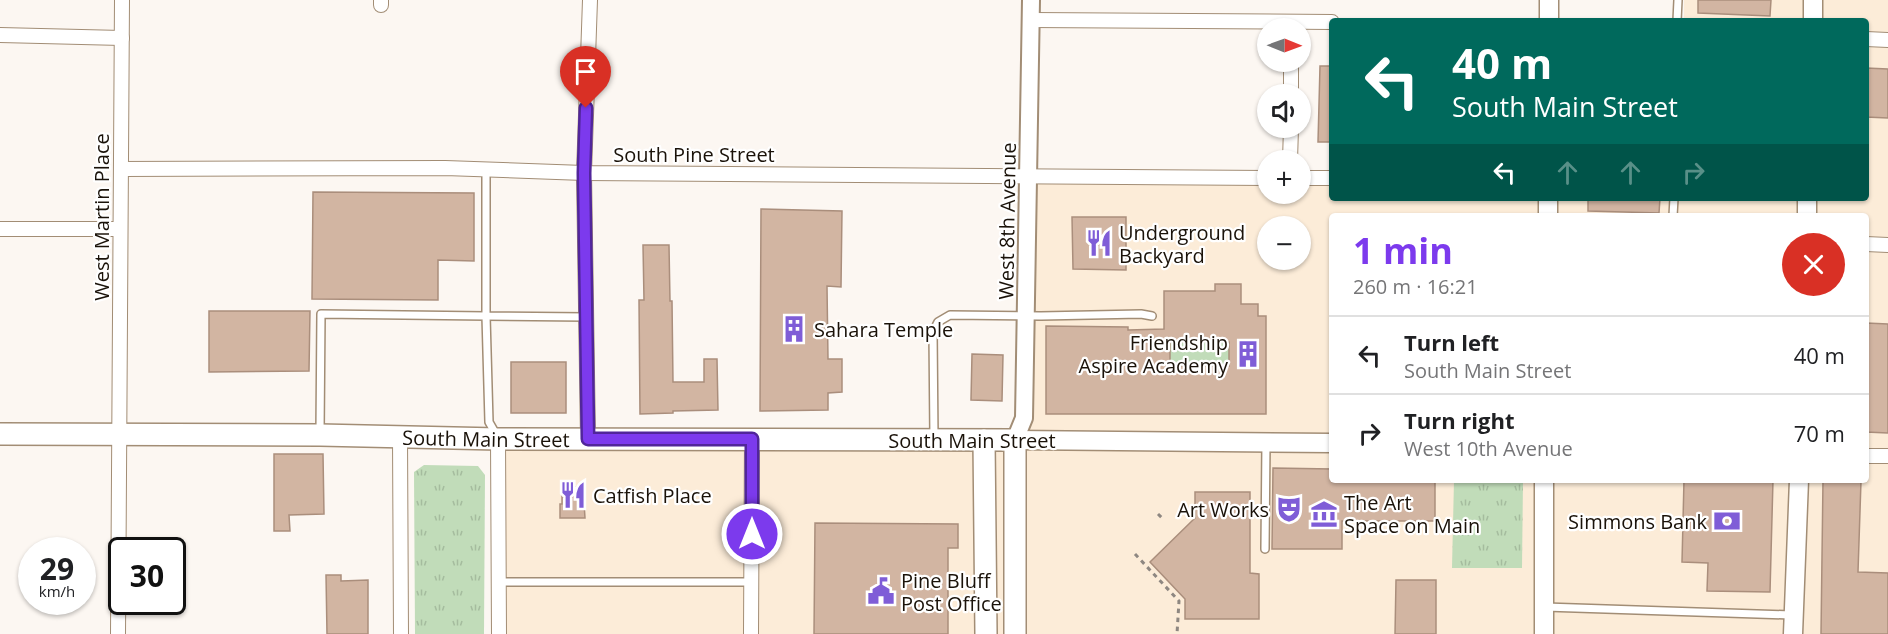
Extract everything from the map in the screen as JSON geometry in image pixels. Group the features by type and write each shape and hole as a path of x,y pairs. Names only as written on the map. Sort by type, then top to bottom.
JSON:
{"main road":[{"path":"1549,0 1549,18"},
{"path":"1813,18 1814,0"},
{"name":"South Main Street","path":"0,434 1329,443"},
{"path":"984,440 986,634"},
{"path":"1015,440 1015,634"},
{"path":"1544,483 1544,634"},
{"path":"1793,634 1798,483"}],"street":[{"name":"West Martin Place","path":"118,634 122,0"},
{"path":"588,439 584,173 590,0"},
{"name":"West 8th Avenue","path":"1015,440 1024,418 1031,0"},
{"path":"1031,20 1257,24"},
{"path":"1311,24 1329,22"},
{"path":"0,35 122,38"},
{"path":"1869,39 1888,40"},
{"name":"South Pine Street","path":"121,169 445,168 584,173 1257,178"},
{"path":"1311,178 1329,178"},
{"path":"0,229 120,229"},
{"path":"1869,244 1888,245"},
{"path":"400,437 401,634"},
{"path":"498,439 499,634"},
{"path":"751,634 752,439"},
{"path":"1869,456 1888,456"}],"lane":[{"path":"1677,18 1678,0"},
{"path":"486,169 489,423 498,439"},
{"path":"320,435 321,314 586,317"},
{"path":"934,440 933,332 938,322 950,315 1141,314 1152,316"},
{"path":"1265,549 1266,442"},
{"path":"498,582 751,582"},
{"path":"1544,607 1794,615"}],"path":[{"path":"1158,514 1164,520"},
{"path":"1135,554 1179,601 1178,634"}],"shaded area":[{"path":"1684,0 1888,0 1888,634 504,634 503,450 1027,451 1034,183 1257,185 1257,204 1311,204 1311,186 1329,186 1329,201 1869,201 1869,18 1684,18","holes":["1297,438 1296,453 1156,446"]}],"green space":[{"path":"1170,342 1229,342 1229,366 1170,366"},
{"path":"424,465 478,466 485,475 484,634 415,634 414,472"},
{"path":"1454,483 1523,483 1522,568 1452,568"}],"building":[{"path":"1698,0 1771,0 1770,16 1698,13"},
{"path":"1320,66 1329,66 1329,142 1318,142"},
{"path":"1869,68 1888,69 1888,118 1869,117"},
{"path":"313,192 474,193 474,261 438,260 438,300 312,299"},
{"path":"1588,201 1660,201 1659,213 1588,211"},
{"path":"761,209 842,211 841,287 827,286 828,359 842,359 842,392 828,393 828,410 760,411"},
{"name":"Underground Backyard","path":"1072,217 1126,217 1126,270 1073,269"},
{"path":"643,245 669,245 673,382 704,382 704,359 717,359 718,410 640,414 639,300 644,300"},
{"path":"1215,284 1241,284 1241,304 1258,304 1258,316 1266,316 1266,414 1046,414 1046,326 1128,327 1128,330 1164,329 1164,291 1215,291","holes":["1170,342 1229,342 1229,366 1170,366"]},
{"path":"209,311 310,311 309,371 209,372"},
{"path":"1869,323 1888,324 1888,433 1869,432"},
{"path":"972,354 1003,355 1002,401 971,400"},
{"path":"511,362 566,362 566,413 511,413"},
{"path":"274,454 323,454 324,514 289,515 290,531 274,531"},
{"path":"1273,468 1329,469 1329,483 1435,483 1435,521 1342,521 1342,549 1272,549"},
{"name":"Simmons Bank","path":"1684,483 1773,483 1770,592 1707,591 1708,563 1682,562"},
{"path":"1823,483 1861,483 1858,572 1888,573 1888,634 1821,634"},
{"name":"Catfish Place","path":"583,487 585,518 560,518 562,488"},
{"path":"1195,492 1250,492 1250,573 1259,574 1259,619 1185,619 1185,599 1150,562 1195,518"},
{"name":"Pine Bluff Post Office","path":"815,523 958,524 958,548 948,548 948,634 814,634"},
{"path":"326,575 341,575 341,581 368,580 368,634 327,634"},
{"path":"1396,580 1436,580 1436,634 1395,634"}],"place":[{"name":"Underground Backyard","path":"1099,243"},
{"name":"Sahara Temple","path":"794,329"},
{"name":"Friendship Aspire Academy","path":"1248,354"},
{"name":"Catfish Place","path":"573,495"},
{"name":"Art Works","path":"1289,509"},
{"name":"The Art Space on Main","path":"1324,514"},
{"name":"Simmons Bank","path":"1727,521"},
{"name":"Pine Bluff Post Office","path":"881,591"}],"route":[{"path":"586,108 584,173 588,439 752,439 752,534"}]}
